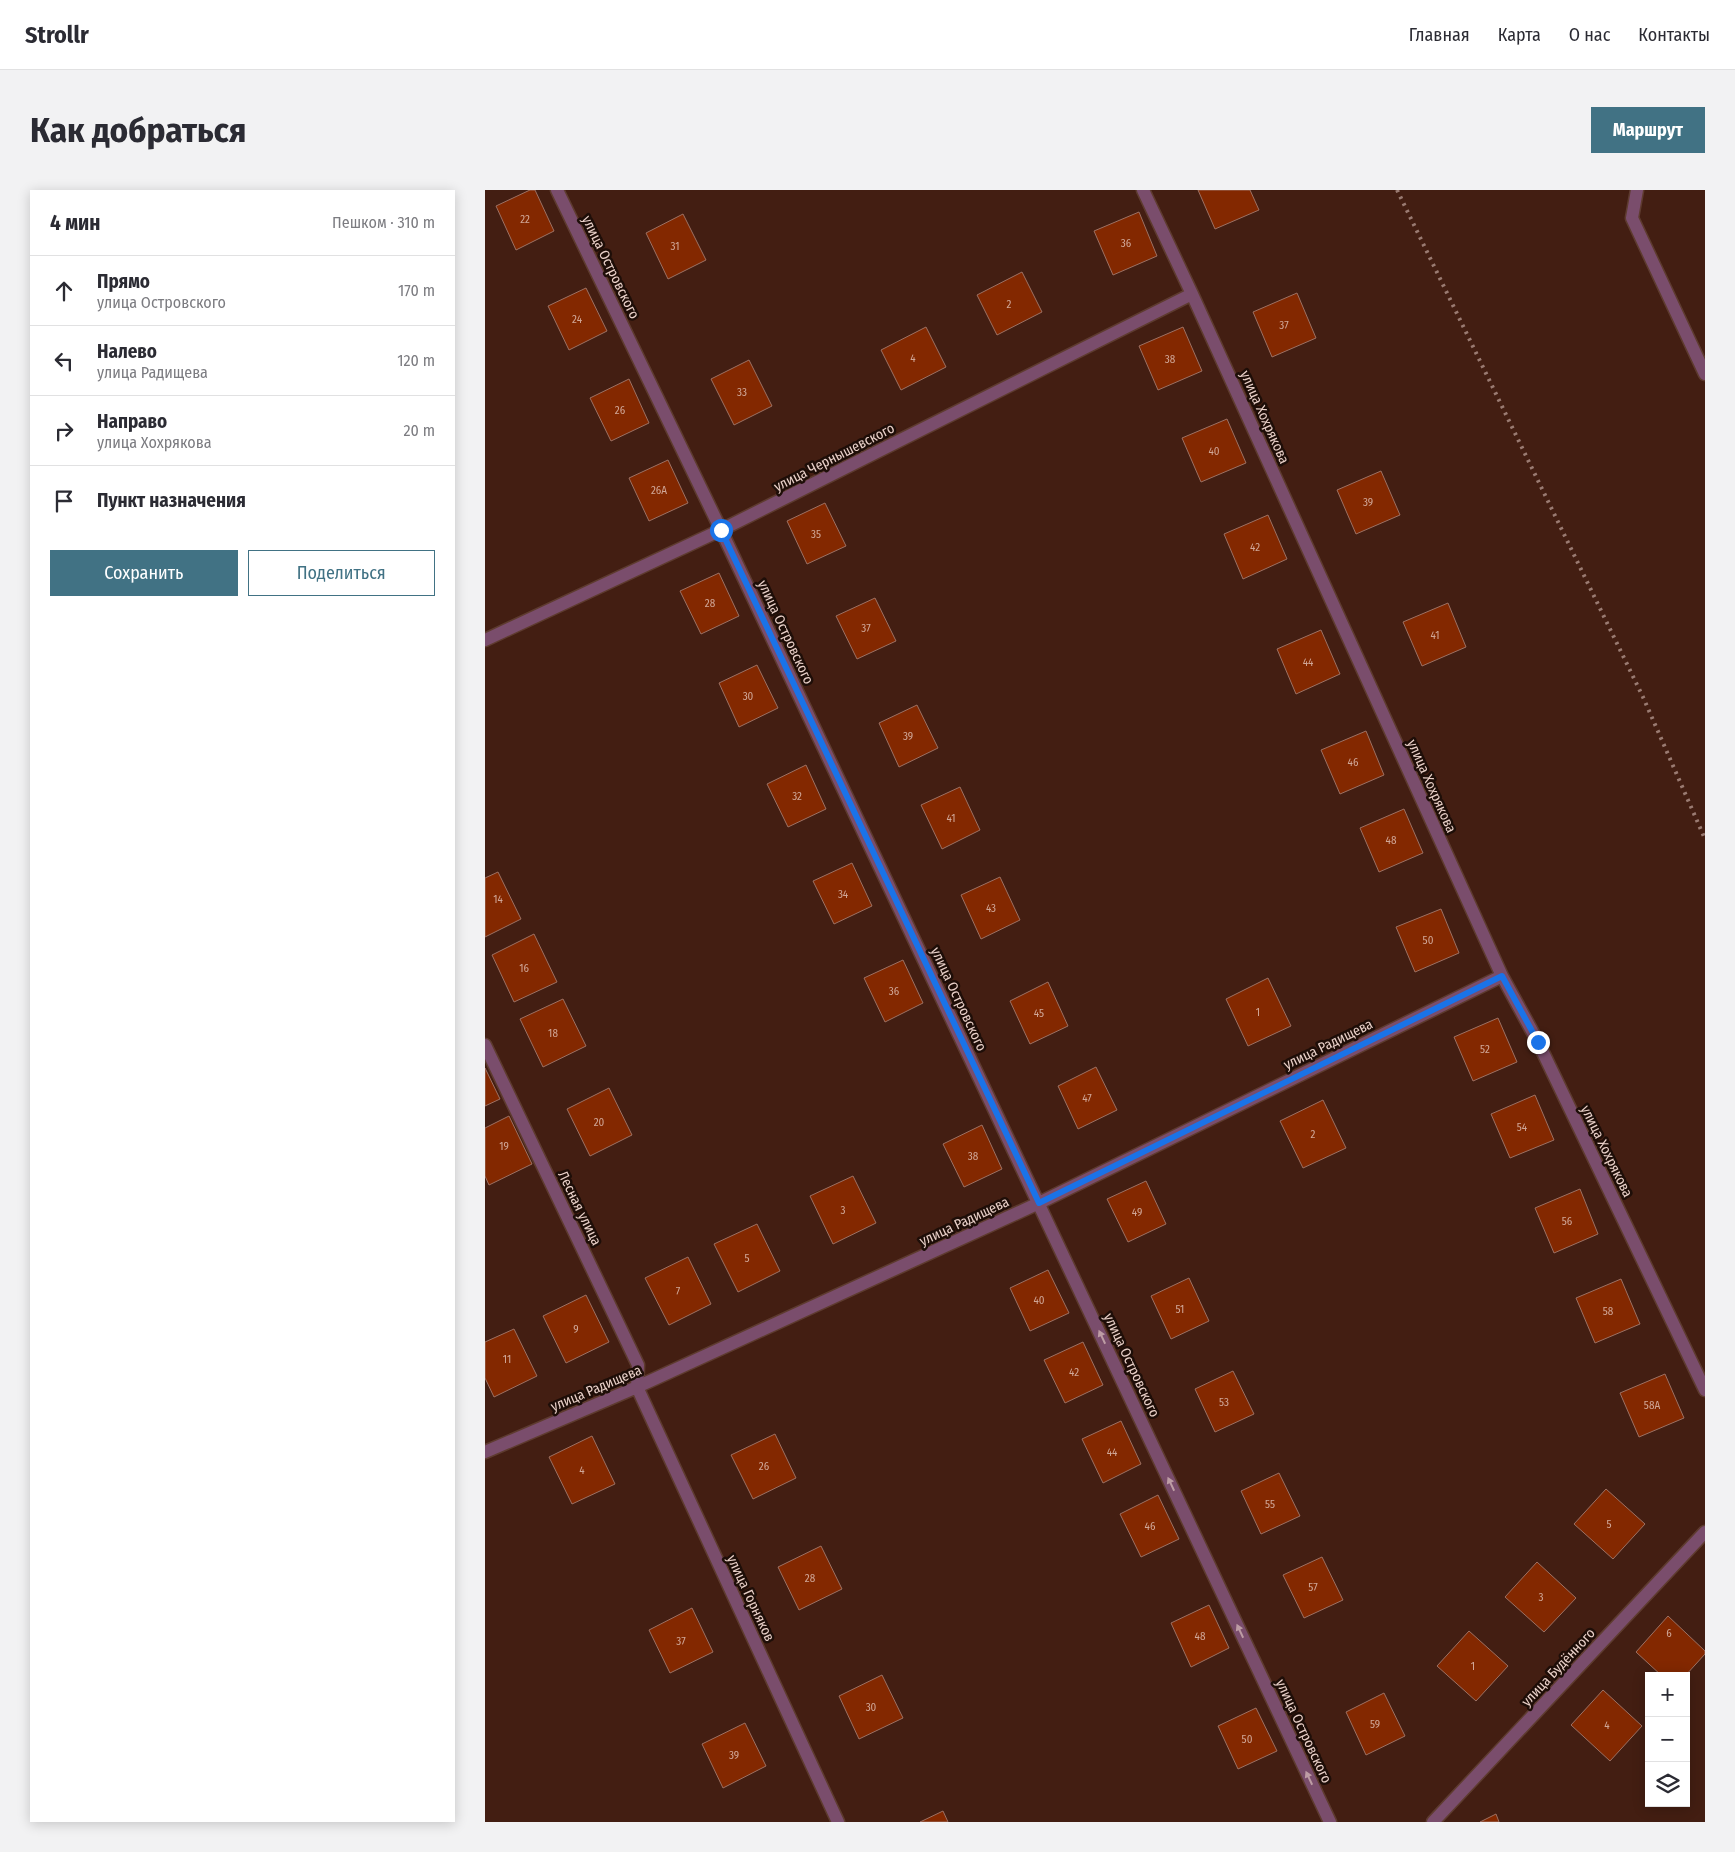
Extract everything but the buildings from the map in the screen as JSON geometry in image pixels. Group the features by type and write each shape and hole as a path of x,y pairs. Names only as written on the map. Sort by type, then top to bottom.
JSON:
{"street":[{"name":"улица Островского","path":"557,190 721,530 1330,1822"},
{"name":"улица Хохрякова","path":"1143,190 1502,976 1538,1042 1705,1390"},
{"path":"1637,190 1631,218 1705,374"},
{"name":"улица Чернышевского","path":"485,640 721,530 1192,294"},
{"name":"улица Радищева","path":"485,1452 637,1387 1039,1203 1502,976"},
{"name":"Лесная улица","path":"485,1044 638,1365 637,1387"},
{"name":"улица Горняков","path":"637,1387 838,1822"},
{"name":"улица Будённого","path":"1433,1822 1705,1532"}],"railway":[{"path":"1397,190 1643,697 1705,839"}],"route":[{"path":"721,530 1039,1203 1502,976 1538,1042"}]}
